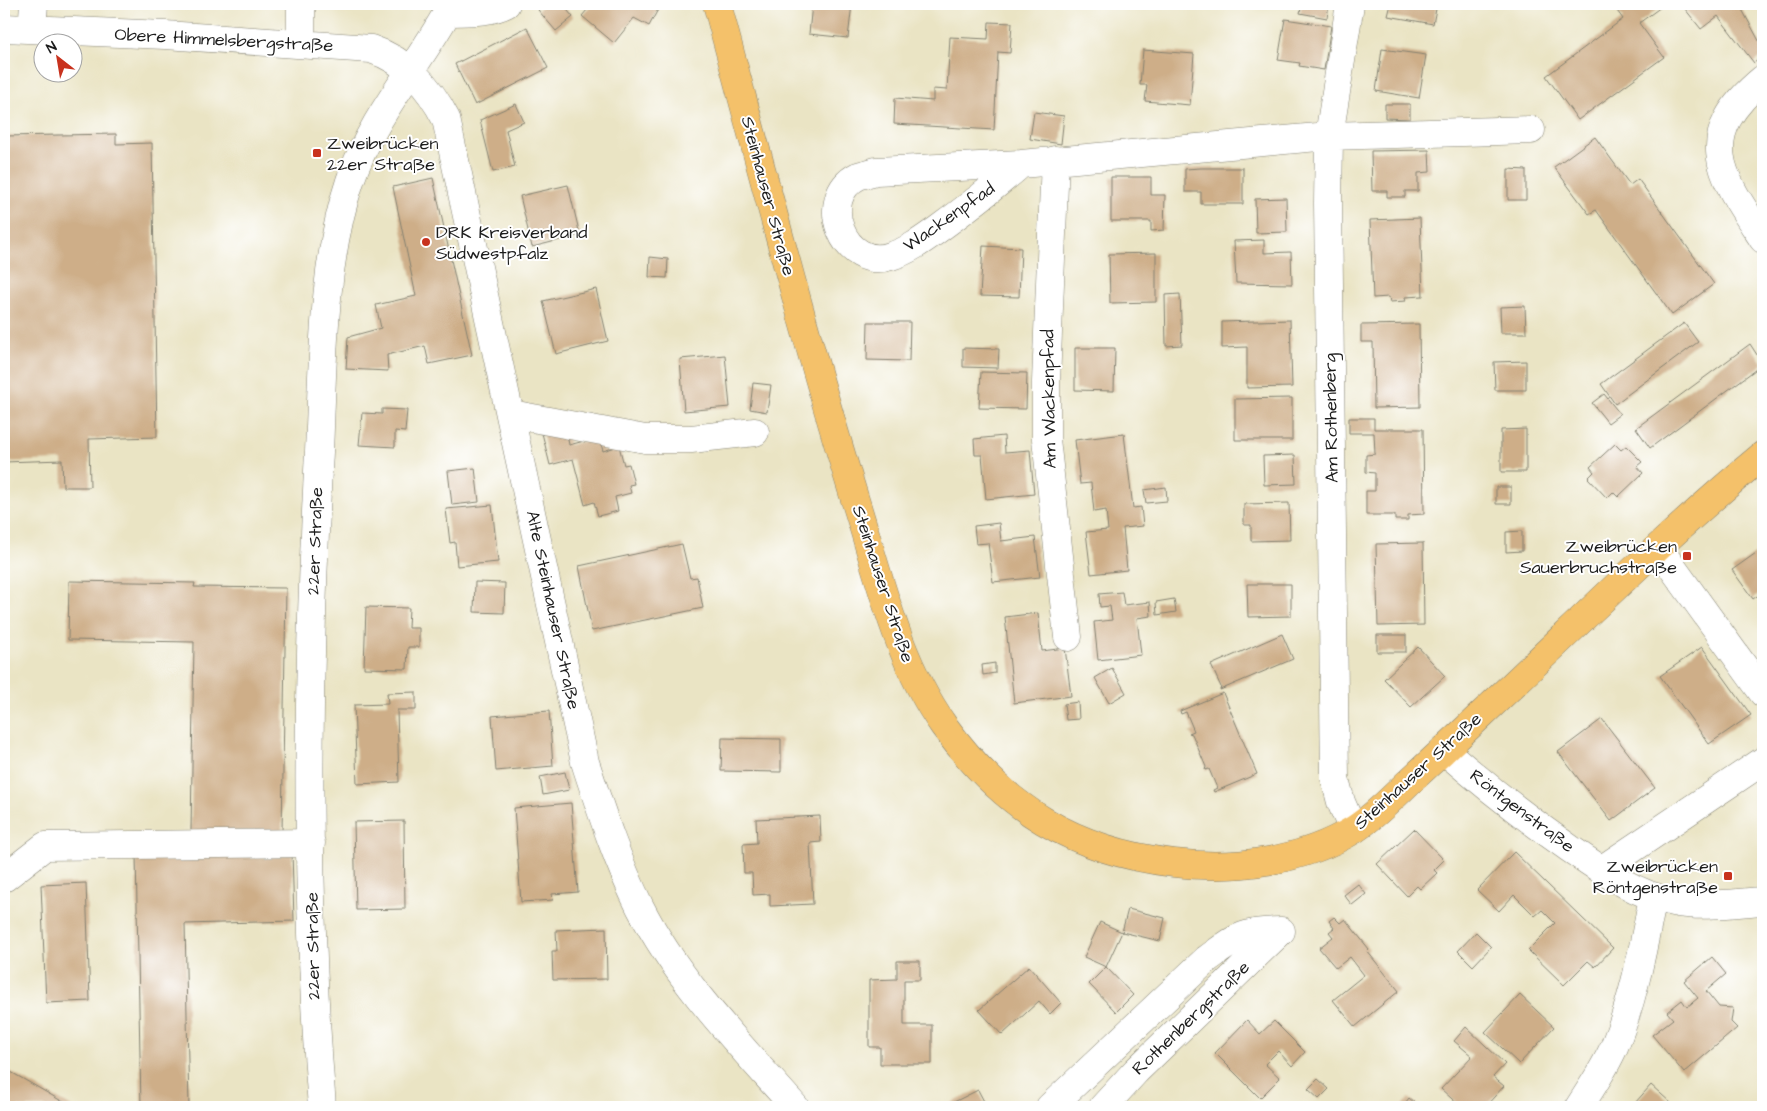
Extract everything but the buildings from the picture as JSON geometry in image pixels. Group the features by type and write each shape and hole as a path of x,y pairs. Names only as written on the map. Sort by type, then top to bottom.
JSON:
{"main road":[{"name":"Steinhauser Straße","path":"717,4 818,379 899,641 918,684 943,724 969,757 1030,812 1063,833 1094,847 1138,859 1185,865 1226,866 1272,860 1309,850 1353,830 1375,813 1444,750 1659,549 1763,455"}],"street":[{"path":"301,4 301,43"},
{"path":"450,8 473,11 500,7 506,4"},
{"name":"Am Rothenberg","path":"1350,4 1329,136 1328,203 1335,779 1340,802 1353,830"},
{"name":"22er Straße","path":"322,1107 314,1003 309,739 314,548 324,349 332,261 338,227 350,181 367,141 450,8"},
{"name":"Obere Himmelsbergstraße","path":"4,28 33,17 371,49 390,56 410,70"},
{"name":"Alte Steinhauser Straße","path":"410,70 436,99 446,120 585,762 620,861 640,907 666,949 712,1014 795,1107"},
{"path":"1763,79 1750,90 1729,116 1718,144 1721,167 1728,182 1763,239"},
{"name":"Wackenpfad","path":"1021,164 966,209 914,246 890,257 868,257 851,248 840,232 836,212 842,193 857,177 876,171 1021,164 1329,136 1531,130"},
{"name":"Am Wackenpfad","path":"1055,160 1046,382 1046,438 1068,637"},
{"path":"510,414 645,439 691,440 756,432"},
{"path":"1659,549 1763,693"},
{"name":"Röntgenstraße","path":"1444,750 1541,828 1601,870 1653,897 1674,903 1713,905 1763,901"},
{"path":"1601,870 1763,760"},
{"path":"4,878 45,846 311,843"},
{"path":"1579,1107 1613,1048 1625,1016 1637,978 1653,897"},
{"name":"Rothenbergstraße","path":"1050,1107 1207,959 1234,939 1250,932 1281,931 1136,1070 1103,1107"}],"place":[{"name":"Zweibrücken 22er Straße","path":"317,153"},
{"name":"DRK Kreisverband Südwestpfalz","path":"426,242"},
{"name":"Zweibrücken Sauerbruchstraße","path":"1687,556"},
{"name":"Zweibrücken Röntgenstraße","path":"1728,876"}]}
